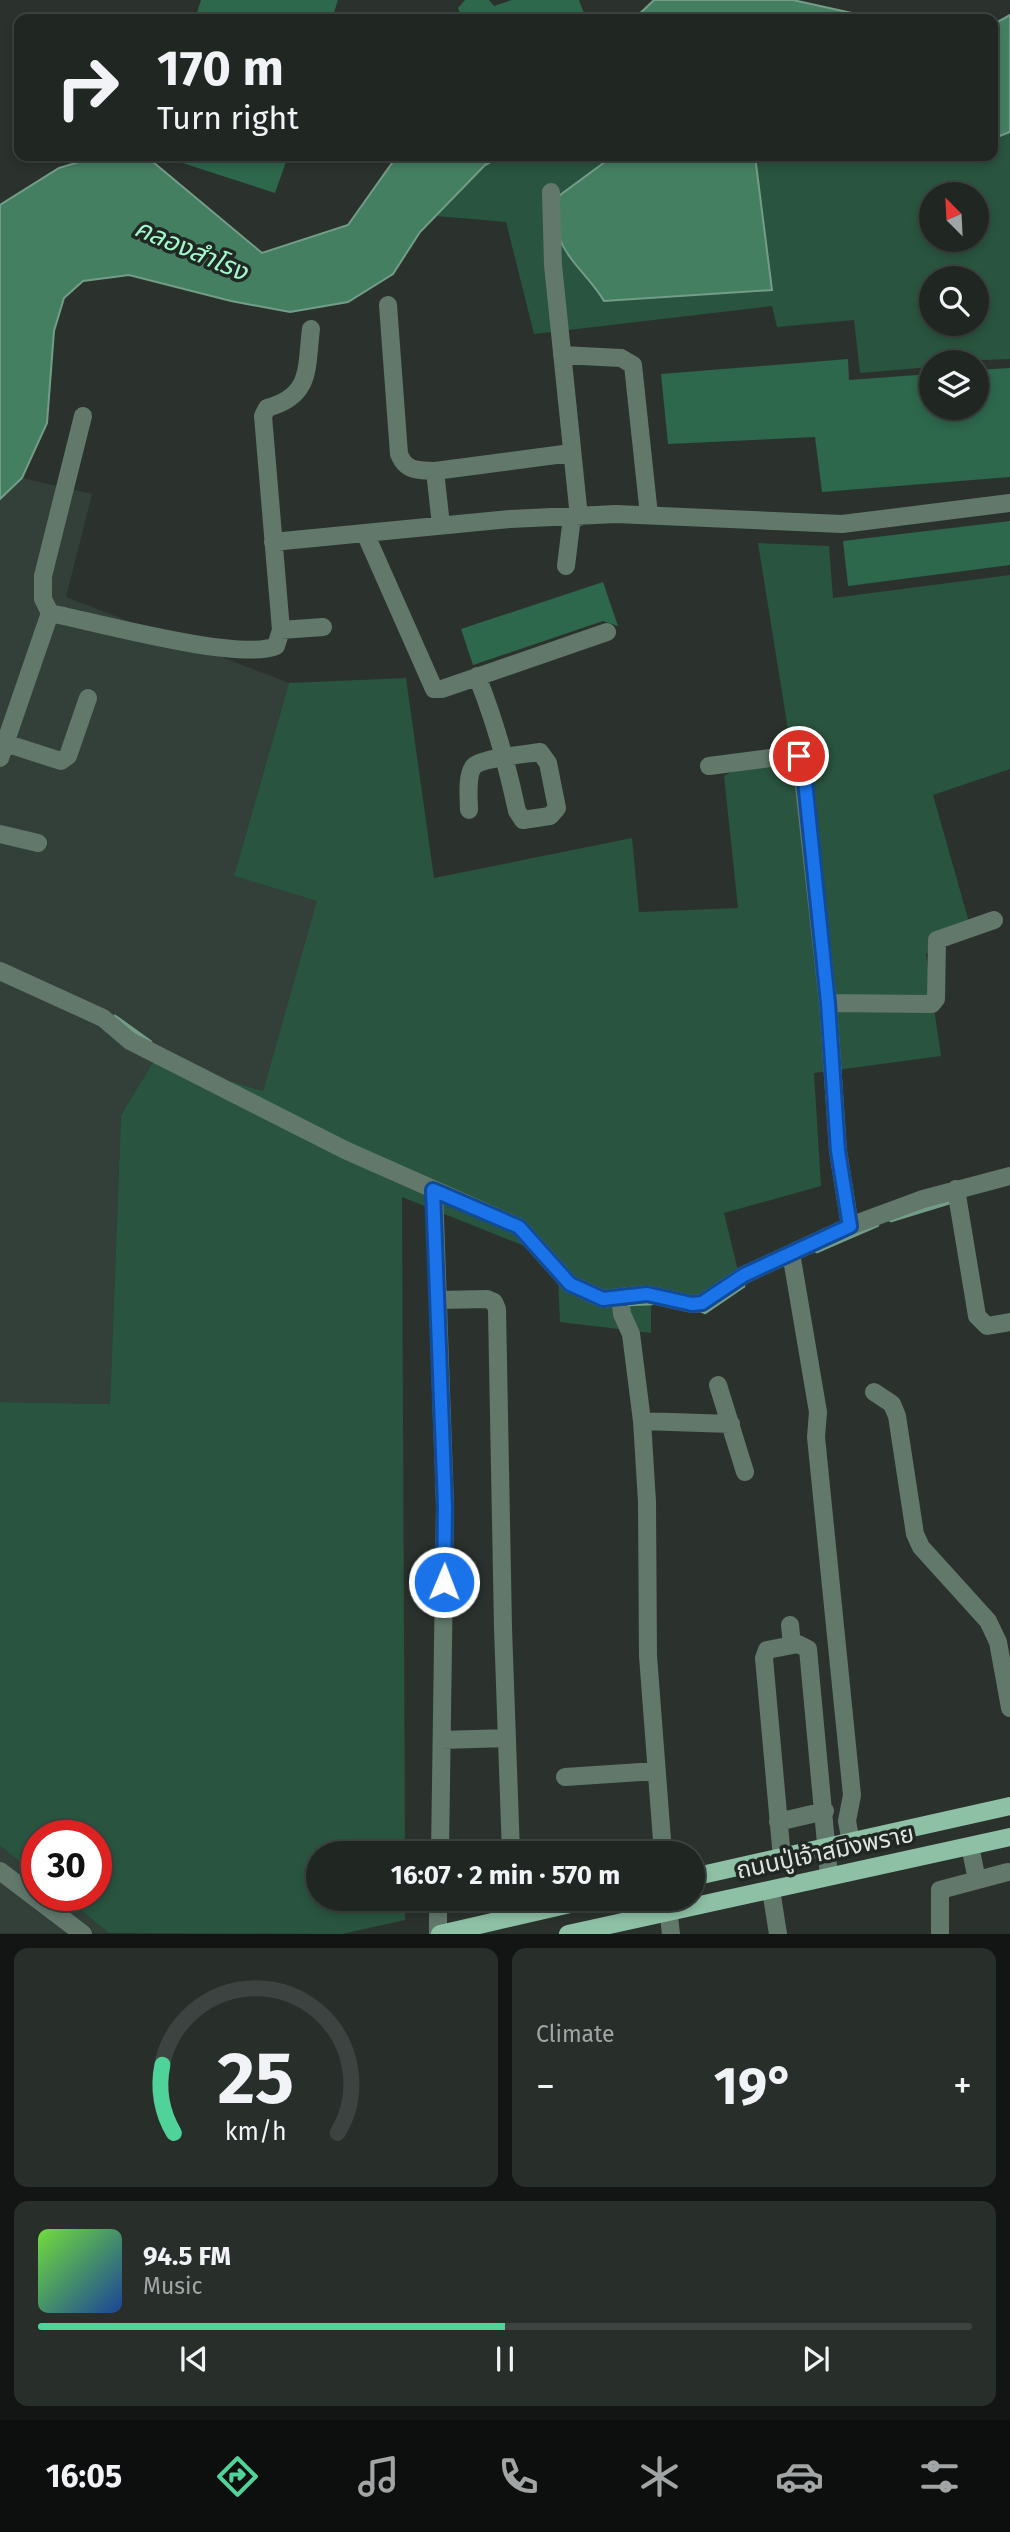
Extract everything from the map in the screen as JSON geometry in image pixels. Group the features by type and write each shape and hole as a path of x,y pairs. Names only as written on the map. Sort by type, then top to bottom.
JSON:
{"main road":[{"name":"ถนนปู่เจ้าสมิงพราย","path":"705,1874 1010,1806"},
{"name":"ถนนปู่เจ้าสมิงพราย","path":"705,1900 771,1890 1010,1837"},
{"path":"439,1934 504,1911"},
{"name":"ถนนปู่เจ้าสมิงพราย","path":"573,1933 648,1911"}],"street":[{"path":"551,192 553,265 575,517 566,566"},
{"path":"388,305 399,454 403,464 410,469 435,471 571,453"},
{"path":"50,613 235,648 269,649 276,646 281,630 263,416 267,408 286,403 301,389 311,329"},
{"path":"562,355 621,358 633,365 649,515"},
{"path":"83,416 43,576 43,599 50,613 2,751 61,761 68,756 88,698"},
{"path":"435,471 441,525"},
{"path":"273,542 441,525 575,517 649,515 842,524 1010,503"},
{"path":"365,533 434,688 477,677 607,632"},
{"path":"281,630 323,627"},
{"path":"469,810 470,774 474,766 506,758 477,677"},
{"path":"709,766 794,755 801,759 828,1003 838,1151 850,1226"},
{"path":"0,834 38,843"},
{"path":"828,1003 932,1004 936,999 937,940 994,920"},
{"path":"0,971 103,1018 130,1041 434,1198 519,1227 579,1290 621,1304 647,1294 692,1304 702,1303 744,1275 793,1259 850,1226 957,1195 1010,1176"},
{"path":"957,1195 977,1316 987,1326 1010,1322"},
{"path":"434,1198 445,1506 439,1841"},
{"path":"793,1259 818,1412 815,1428 852,1795 847,1821 851,1843"},
{"path":"438,1300 487,1299 494,1302 497,1309 511,1841"},
{"path":"621,1304 631,1334 642,1421 648,1514 648,1656 662,1841"},
{"path":"718,1385 745,1472"},
{"path":"874,1392 892,1404 897,1416 915,1534 921,1548 988,1621 1003,1664 1010,1708"},
{"path":"642,1421 731,1424"},
{"path":"790,1625 792,1645"},
{"path":"782,1858 764,1658 767,1650 799,1644 808,1649 829,1877"},
{"path":"442,1740 507,1738"},
{"path":"565,1777 656,1770"},
{"path":"778,1822 825,1811"},
{"path":"970,1846 977,1880"},
{"path":"0,1871 83,1934"},
{"path":"940,1934 940,1890 1008,1872"},
{"path":"771,1890 778,1934"},
{"path":"439,1911 439,1934"},
{"path":"669,1911 671,1934"}],"shaded area":[{"path":"1010,132 1010,359 989,360 989,350 919,350 919,368 860,373 854,320 777,327 772,306 534,334 506,222 436,216 485,165 493,161 998,161 998,137"},
{"path":"22,478 92,494 66,597 289,683 234,876 318,901 263,1091 155,1059 121,1115 110,1404 0,1402 0,499"},
{"path":"758,543 829,546 833,598 1010,575 1010,769 933,795 971,929 926,954 941,1056 814,1073 821,1186 724,1213 742,1287 699,1295 651,1292 651,1333 560,1322 558,1277 532,1249 402,1197 405,1841 306,1841 306,1911 405,1911 405,1920 342,1934 109,1933 82,1911 112,1911 112,1820 21,1820 21,1862 0,1846 0,1402 110,1404 121,1115 155,1059 263,1091 317,901 234,876 289,683 406,678 434,878 632,838 639,912 738,908 724,776 790,742"},
{"path":"0,1846 21,1862 21,1911 82,1911 109,1933 0,1933"}],"water":[{"path":"654,0 793,0 856,14 639,14"},
{"path":"1010,15 1010,132 998,137 998,22"},
{"name":"คลองสำโรง","path":"82,161 153,162 262,253 348,225 393,161 493,161 485,165 420,232 393,274 348,302 290,312 231,301 129,275 83,281 64,298 54,331 47,423 22,478 0,499 0,205 59,168"},
{"path":"606,161 756,161 772,290 604,301 563,246 558,233 556,198"}],"building":[{"path":"201,0 338,0 334,14 197,14"},
{"path":"465,0 489,0 494,6 512,0 579,0 584,14 460,14 458,8"},
{"path":"176,161 286,161 275,193"},
{"path":"848,359 849,380 919,375 919,420 989,420 989,369 1010,368 1010,477 822,492 815,437 668,444 661,374"},
{"path":"1010,521 1010,565 848,586 843,541"},
{"path":"603,582 618,626 603,621 473,665 461,629"}],"waterway":[{"path":"115,1017 150,1042"},
{"path":"891,1220 953,1201"},
{"path":"817,1251 877,1225"},
{"path":"701,1310 705,1312 743,1286"},
{"path":"629,1304 652,1303"}],"route":[{"path":"444,1582 445,1506 433,1190 519,1227 538,1245 570,1284 603,1299 647,1294 692,1304 702,1303 744,1275 850,1226 838,1151 828,1003 803,762 799,756"}]}
